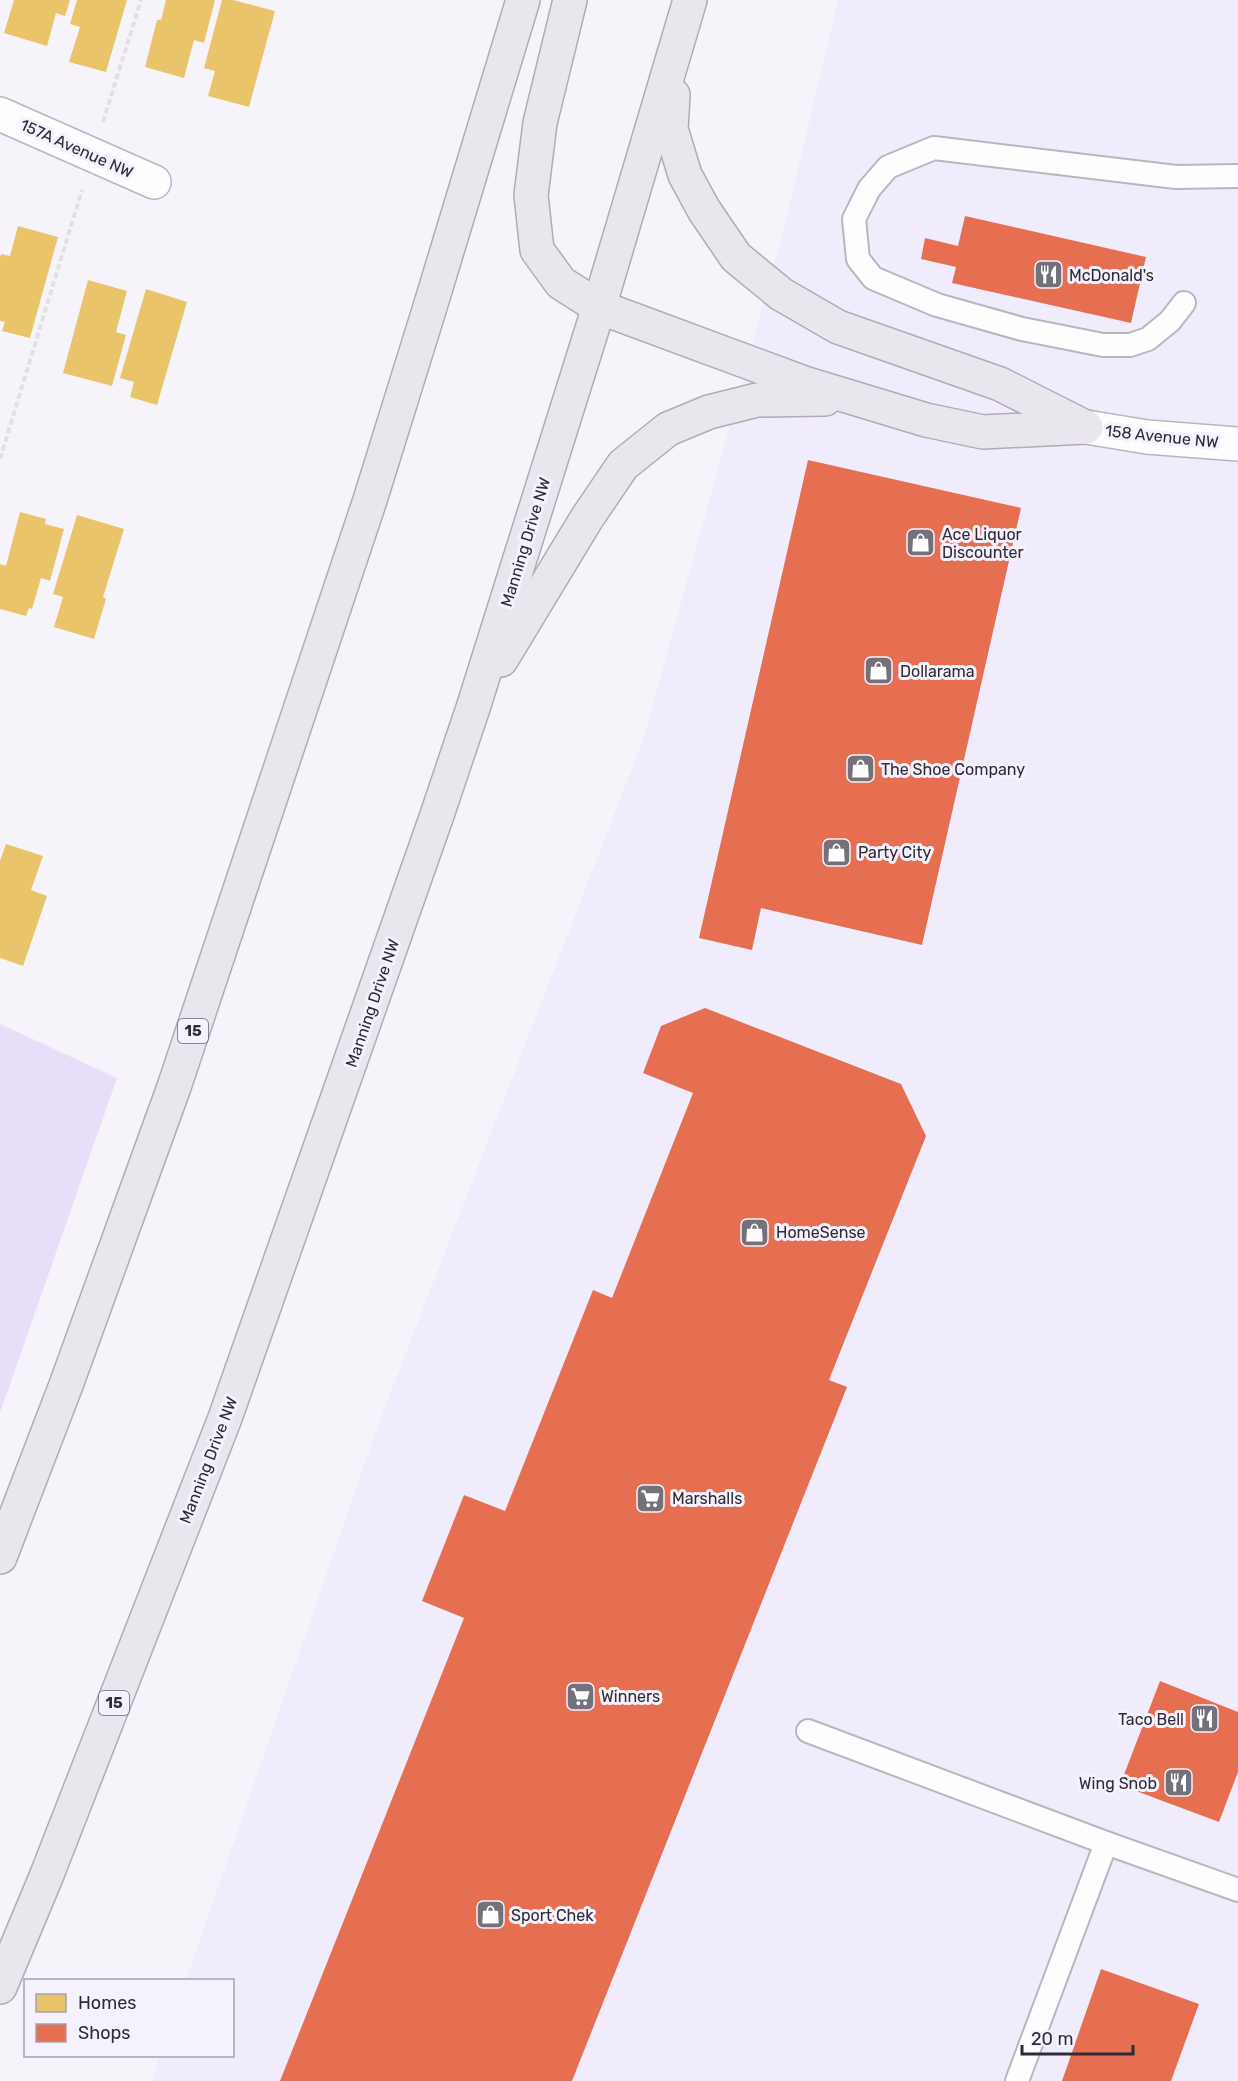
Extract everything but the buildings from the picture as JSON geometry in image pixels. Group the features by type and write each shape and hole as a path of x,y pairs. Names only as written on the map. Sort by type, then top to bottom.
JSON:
{"main road":[{"name":"15","path":"0,1557 66,1385 174,1087 370,501 522,0"},
{"path":"570,0 540,123 531,195 537,250 561,283 599,306 804,383 926,420 983,432 1086,428"},
{"name":"Manning Drive NW","path":"0,1987 46,1877 225,1418 434,826 599,306 690,0"},
{"path":"676,52 670,129 686,175 704,210 736,257 781,294 838,327 1000,384 1086,428"},
{"path":"474,705 587,518 623,465 668,429 709,412 757,400 802,398 859,401"}],"street":[{"name":"157A Avenue NW","path":"0,114 154,182"},
{"name":"158 Avenue NW","path":"1086,428 1147,437 1238,444"}],"lane":[{"path":"1184,303 1170,321 1148,339 1130,345 1103,345 1022,329 937,305 873,278 858,259 854,219 869,189 888,167 934,148 1176,177 1238,176"},
{"path":"808,1731 1106,1844 1238,1890"},
{"path":"1017,2081 1106,1844"}],"path":[{"path":"0,459 141,0"}],"shaded area":[{"path":"838,0 1238,0 1238,2081 151,2081 160,2057 234,2057 234,1979 186,1979 378,1425 644,737 783,232"},
{"path":"0,1024 117,1078 0,1413"}],"place":[{"name":"McDonald's","path":"1048,275"},
{"name":"Ace Liquor Discounter","path":"921,543"},
{"name":"Dollarama","path":"879,671"},
{"name":"The Shoe Company","path":"860,769"},
{"name":"Party City","path":"837,852"},
{"name":"HomeSense","path":"755,1232"},
{"name":"Marshalls","path":"651,1498"},
{"name":"Winners","path":"580,1696"},
{"name":"Taco Bell","path":"1205,1719"},
{"name":"Wing Snob","path":"1178,1783"},
{"name":"Sport Chek","path":"490,1915"}]}
